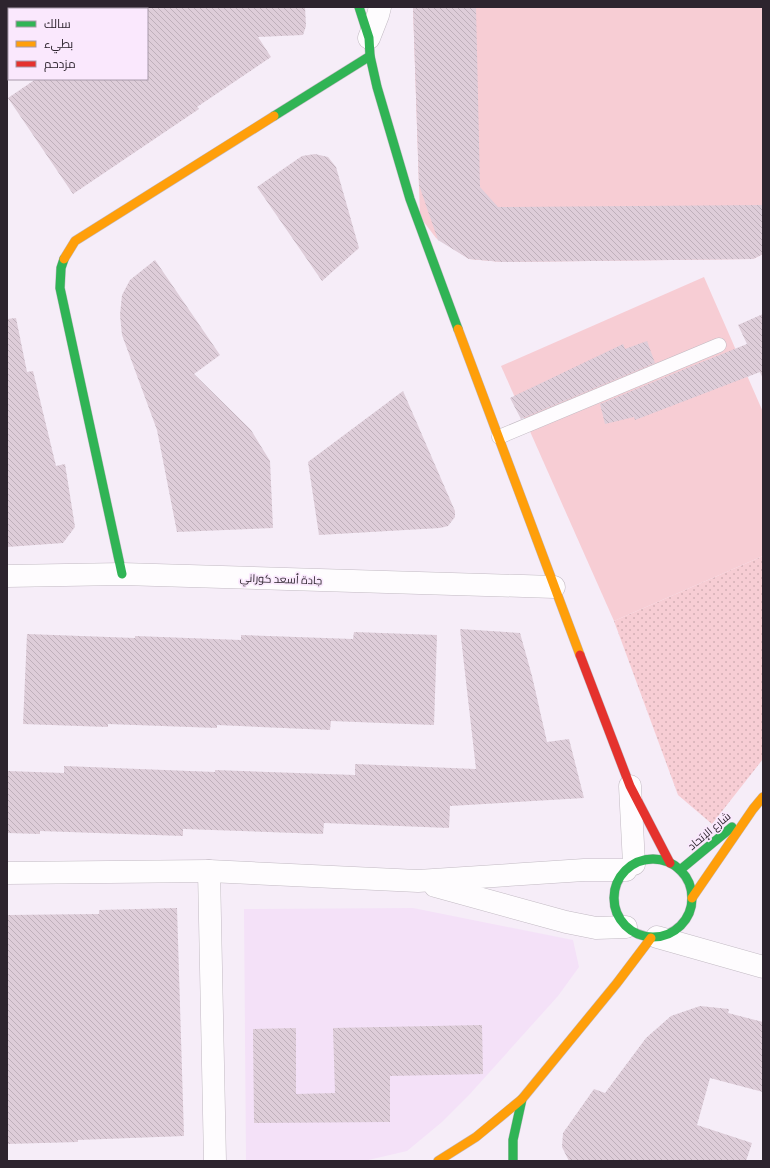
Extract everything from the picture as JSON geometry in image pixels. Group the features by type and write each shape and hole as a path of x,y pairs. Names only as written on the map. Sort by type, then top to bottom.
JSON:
{"street":[{"path":"359,7 377,87 410,199 554,587 630,786 670,863"},
{"path":"122,574 60,288 60,271 65,255 75,241 369,47 380,7"},
{"name":"جادة أسعد كوراني","path":"7,576 122,574 554,587"},
{"path":"630,786 630,867"},
{"path":"692,898 763,797"},
{"name":"شارع الإتحاد","path":"680,870 753,810"},
{"path":"418,881 566,922 628,932 640,936 662,937 673,932 682,925 689,915 692,904 688,881 680,870 670,863 657,860 644,860 630,867 619,878 615,890 614,901 617,914 628,932"},
{"path":"7,873 210,871 418,881 630,867"},
{"path":"210,871 215,1161"},
{"path":"654,937 763,967"},
{"path":"438,1161 476,1137 522,1099 654,937"},
{"path":"617,984 622,961"},
{"path":"513,1161 513,1140 522,1099"}],"lane":[{"path":"499,437 719,345"}],"shaded area":[{"path":"413,7 763,7 763,254 753,259 502,262 469,259 436,238 420,217"},
{"path":"704,277 763,412 763,556 614,621 501,366"},
{"path":"763,556 763,759 712,824 678,795 614,621"},
{"path":"413,908 573,940 579,967 558,996 469,1095 442,1122 407,1151 364,1161 246,1161 244,909"}],"building":[{"path":"305,7 306,26 303,35 258,37 271,57 197,107 199,109 73,194 8,98 35,80 148,80 147,8"},
{"path":"413,7 476,7 480,187 498,207 763,205 763,254 753,259 502,262 469,259 438,240 419,185"},
{"path":"315,154 328,157 336,167 359,248 322,281 257,187 302,156"},
{"path":"155,260 220,355 194,374 251,430 270,461 273,528 177,532 157,430 122,335 120,315 122,295 130,280"},
{"path":"763,314 763,379 760,372 635,420 634,417 605,424 600,404 747,344 738,325"},
{"path":"16,318 27,372 33,371 56,466 65,464 75,527 63,543 7,547 7,319"},
{"path":"647,341 655,363 521,419 510,398 623,344 625,349"},
{"path":"403,391 455,511 455,517 448,526 440,528 319,535 308,462"},
{"path":"460,629 520,633 532,676 547,742 569,739 584,798 450,806 449,828 324,823 323,834 183,829 183,836 40,831 40,834 7,833 7,771 64,773 64,766 215,772 215,770 355,775 355,764 476,769"},
{"path":"354,632 437,635 434,725 331,721 330,730 217,725 217,728 108,724 108,727 23,724 27,634 241,640 241,635 353,639"},
{"path":"177,908 184,1136 78,1140 78,1142 7,1144 7,915 99,914 99,910"},
{"path":"700,1006 729,1009 728,1013 763,1022 763,1092 710,1078 697,1125 752,1143 746,1161 569,1161 562,1147 563,1133 594,1089 605,1093 646,1038 671,1016"},
{"path":"482,1025 483,1074 390,1076 390,1122 254,1123 253,1029 296,1028 296,1094 335,1093 333,1028"}],"traffic: fast":[{"path":"359,7 369,38 370,56 377,87 410,199 458,329"},
{"path":"274,116 370,56"},
{"path":"64,259 61,268 60,288 122,574"},
{"path":"680,870 732,827"},
{"path":"653,859 668,862 681,870 689,883 692,898 689,913 681,926 668,934 653,937 638,934 625,926 617,913 614,898 617,883 625,870 638,862 653,859"},
{"path":"513,1161 513,1140 522,1099"}],"traffic: slow":[{"path":"64,259 75,241 274,116"},
{"path":"458,329 580,655"},
{"path":"692,898 753,809 763,797"},
{"path":"438,1161 476,1137 522,1099 617,983 651,938"}],"traffic: jam":[{"path":"580,655 630,786 670,863"}]}
